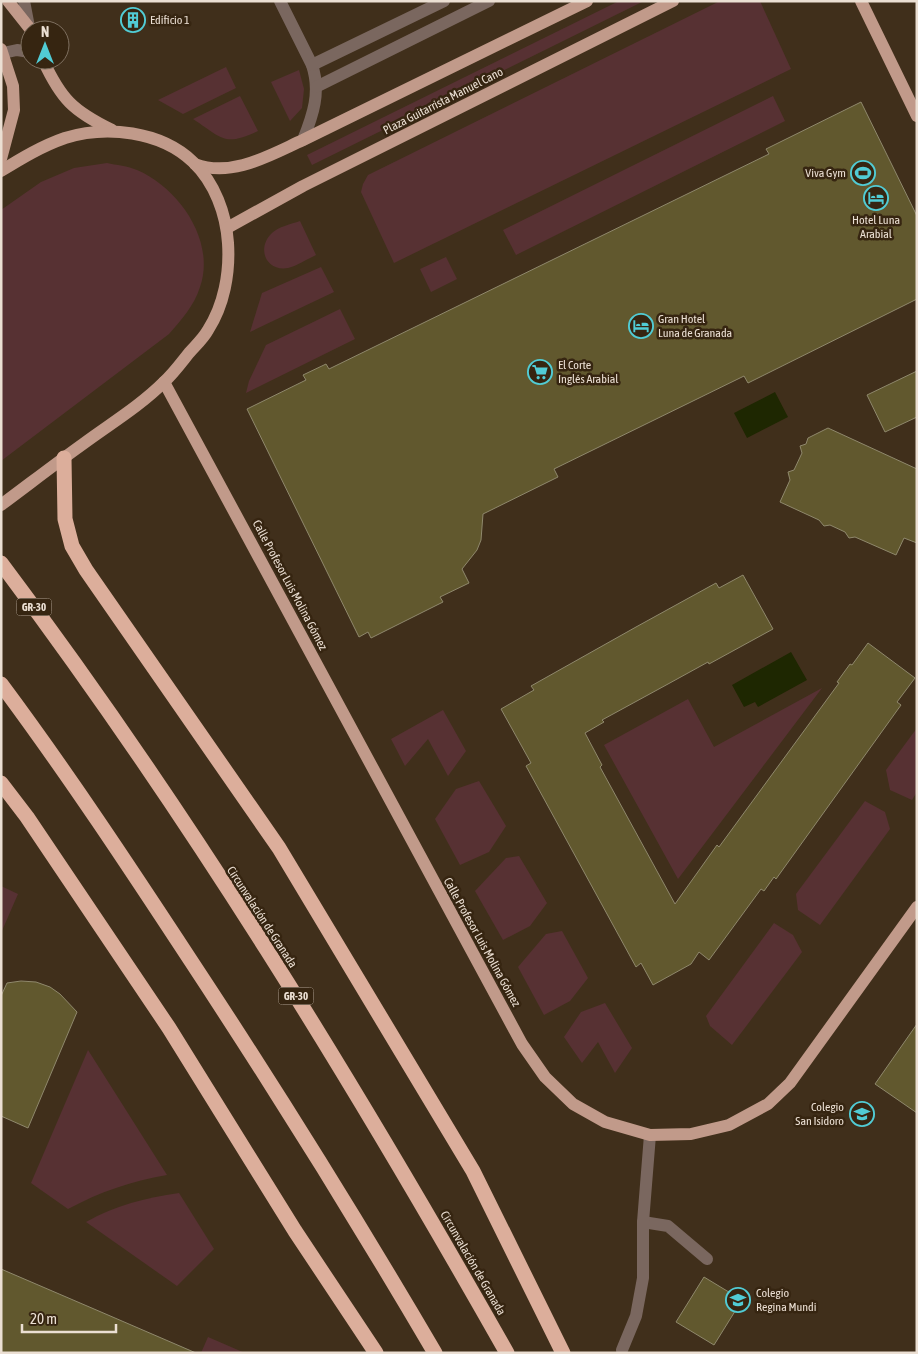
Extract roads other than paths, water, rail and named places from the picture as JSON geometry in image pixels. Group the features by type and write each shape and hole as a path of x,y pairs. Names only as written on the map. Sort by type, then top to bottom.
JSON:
{"highway":[{"path":"64,458 64,519 72,546 86,570 279,848 473,1171 563,1353"},
{"name":"Circunvalación de Granada","path":"1,563 68,651 182,820 298,999 432,1222 507,1353"},
{"path":"5,688 127,863 253,1055 435,1353"},
{"path":"1,783 27,817 169,1028 295,1231 376,1353"}],"main road":[{"path":"8,1 23,20"},
{"name":"Plaza Guitarrista Manuel Cano","path":"195,164 216,168 240,166 256,161 303,140 587,1"},
{"name":"Plaza Guitarrista Manuel Cano","path":"227,228 303,186 673,1"},
{"path":"860,1 917,116"},
{"path":"1,159 14,110 13,86 2,51"},
{"path":"48,70 52,79 71,105 92,120 116,132"},
{"path":"1,172 55,141 78,135 116,132 149,138 168,146 195,164 202,172 215,194 227,228 229,260 224,295 208,330 164,382 128,412 1,505"},
{"name":"Calle Profesor Luis Molina Gómez","path":"164,382 522,1044 545,1077 573,1104 605,1122 650,1135 691,1134 729,1125 768,1104 790,1083 917,907"}],"street":[{"path":"24,1 28,20"},
{"path":"280,1 312,65 316,87 314,112 303,140"},
{"path":"312,65 444,1"},
{"path":"316,87 489,1"},
{"path":"2,51 20,50"},
{"path":"622,1350 636,1316 642,1278 643,1222 650,1135"},
{"path":"643,1222 668,1226 707,1259"}],"place":[{"name":"Edificio 1","path":"133,20"},
{"name":"Viva Gym","path":"863,173"},
{"name":"Hotel Luna Arabial","path":"876,198"},
{"name":"Gran Hotel Luna de Granada","path":"641,326"},
{"name":"El Corte Inglés Arabial","path":"540,372"},
{"name":"Colegio San Isidoro","path":"862,1114"},
{"name":"Colegio Regina Mundi","path":"738,1300"}]}
